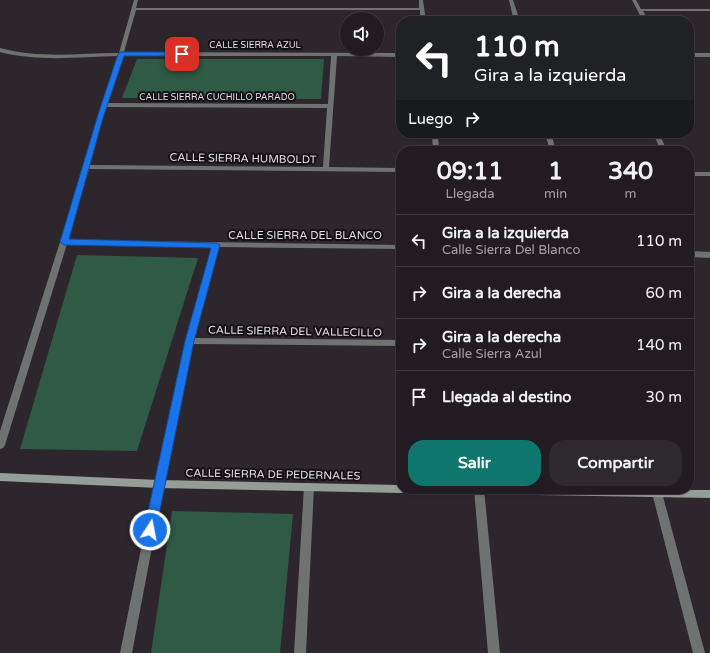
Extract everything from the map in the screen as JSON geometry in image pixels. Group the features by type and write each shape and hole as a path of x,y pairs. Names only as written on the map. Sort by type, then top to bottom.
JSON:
{"main road":[{"name":"CALLE SIERRA DE PEDERNALES","path":"0,477 159,484 396,489"},
{"path":"694,493 710,494"}],"street":[{"path":"0,444 64,242 85,167 121,54 136,0"},
{"path":"421,0 422,16"},
{"path":"511,0 516,16"},
{"path":"634,0 643,16"},
{"path":"134,9 421,9"},
{"path":"640,10 710,10"},
{"name":"CALLE SIERRA AZUL","path":"0,50 19,55 62,56 121,54 396,55"},
{"path":"326,169 334,54"},
{"path":"694,55 710,55"},
{"name":"CALLE SIERRA CUCHILLO PARADO","path":"104,105 330,106"},
{"name":"CALLE SIERRA HUMBOLDT","path":"85,167 396,170"},
{"path":"694,174 710,174"},
{"name":"CALLE SIERRA DEL BLANCO","path":"64,242 396,247"},
{"path":"126,653 159,484 190,341 216,245"},
{"path":"694,254 710,255"},
{"name":"CALLE SIERRA DEL VALLECILLO","path":"190,341 396,343"},
{"path":"300,653 309,487"},
{"path":"479,494 494,653"},
{"path":"657,494 700,653"}],"green space":[{"path":"137,59 324,59 321,99 122,98"},
{"path":"77,255 198,258 137,451 20,449"},
{"path":"172,511 293,514 280,653 151,653"}],"route":[{"path":"150,530 190,341 216,245 64,242 85,167 121,54 182,54"}]}
